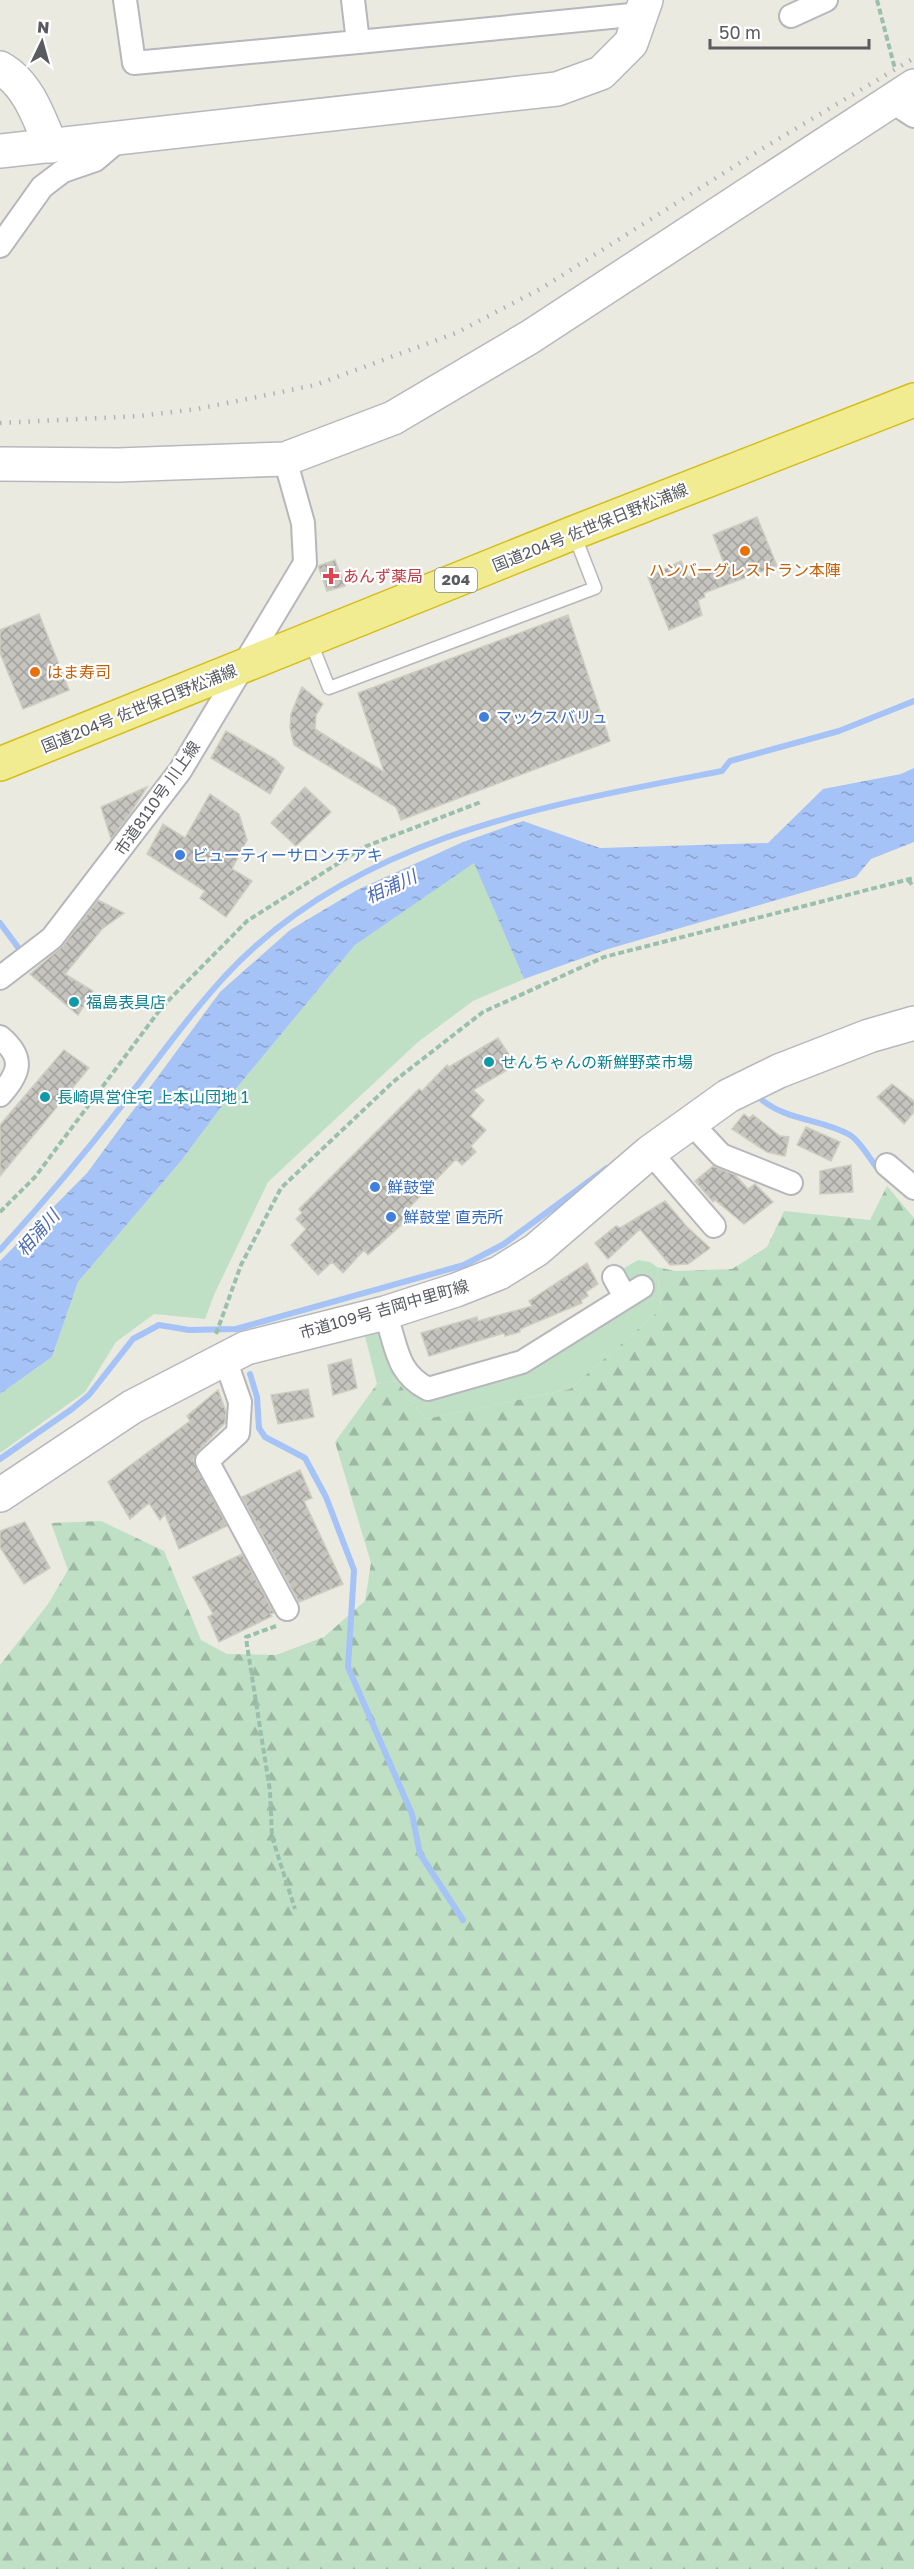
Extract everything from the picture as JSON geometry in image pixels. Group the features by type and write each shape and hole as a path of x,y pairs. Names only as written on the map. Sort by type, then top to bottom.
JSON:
{"highway":[{"name":"国道204号 佐世保日野松浦線","path":"0,764 573,533 914,400"}],"street":[{"path":"0,151 557,89 601,73 631,42 644,7 358,42 134,63 125,0"},
{"path":"353,0 358,42"},
{"path":"791,16 825,0"},
{"path":"0,68 13,75 31,101 51,146"},
{"path":"0,464 118,465 285,459 393,418 530,337 906,101"},
{"path":"0,246 42,187 63,171 96,160 121,138"},
{"name":"市道8110号 川上線","path":"0,978 52,939 180,771 305,563 303,524 285,459"},
{"name":"市道109号 吉岡中里町線","path":"0,1495 132,1407 246,1348 385,1312 456,1290 499,1273 527,1256 650,1152 728,1096 779,1071 869,1036 914,1023"},
{"path":"0,1037 11,1047 17,1061 15,1079 0,1095"},
{"path":"691,1123 721,1155 791,1183"},
{"path":"650,1152 714,1226"},
{"path":"887,1165 914,1188"},
{"path":"385,1312 403,1371 413,1382 428,1389 522,1362 633,1292 614,1277"},
{"path":"225,1359 240,1402 238,1433 207,1461 286,1609"}],"lane":[{"path":"309,640 329,688 595,588 573,533"}],"path":[{"path":"877,0 895,70 906,101"},
{"path":"0,1212 35,1177 162,1007 247,921 364,847 481,802"},
{"path":"222,1318 241,1265 281,1188 393,1082 483,1012 604,957 914,878"},
{"path":"908,880 914,887"},
{"path":"286,1609 288,1622 246,1636 270,1791 273,1837 295,1909"}],"green space":[{"path":"474,862 524,979 473,1001 418,1042 268,1182 214,1295 205,1319 154,1314 116,1342 85,1392 0,1453 0,1394 52,1357 78,1282 181,1161 225,1102 355,945"},
{"path":"887,1186 914,1218 914,2569 0,2569 0,1665 48,1604 68,1570 51,1523 101,1521 164,1551 201,1640 227,1654 276,1655 324,1637 365,1601 371,1563 335,1442 377,1384 397,1381 426,1419 570,1389 661,1309 657,1267 675,1271 732,1269 767,1247 784,1211 870,1220"},
{"path":"638,1260 650,1262 657,1267 661,1309 570,1389 426,1419 397,1381 429,1400 523,1370 626,1283 619,1271"},
{"path":"383,1331 397,1381 377,1384 365,1336"}],"water":[{"name":"相浦川","path":"914,768 914,842 871,859 856,877 608,949 524,979 474,863 355,945 225,1102 181,1161 78,1282 52,1357 0,1394 0,1261 87,1173 220,992 290,930 357,890 463,842 523,821 600,848 768,843 823,789 901,774"}],"building":[{"path":"757,517 777,566 704,593 705,597 698,600 702,615 669,630 648,577 681,561 688,577 725,566 713,535"},
{"name":"あんず薬局","path":"335,560 345,586 327,591 318,566"},
{"name":"はま寿司","path":"39,614 69,690 23,709 0,653 0,630"},
{"name":"マックスバリュ","path":"568,615 610,741 401,820 396,807 294,745 290,728 291,714 302,687 323,704 316,715 315,729 384,772 358,693"},
{"path":"226,731 275,759 284,768 270,794 211,758"},
{"path":"147,787 129,815 111,839 101,807"},
{"path":"305,787 331,812 296,846 271,823"},
{"path":"210,794 239,814 247,840 232,869 252,881 226,917 200,898 205,891 147,854 163,824 185,838"},
{"path":"98,900 124,913 102,929 65,974 93,991 78,1015 30,974 63,946"},
{"name":"鮮鼓堂","path":"498,1038 516,1065 473,1090 484,1100 470,1116 486,1130 471,1146 476,1152 462,1165 456,1159 405,1212 410,1217 368,1255 364,1250 343,1273 332,1262 318,1275 291,1245 306,1229 296,1219 302,1213 299,1209 419,1089 422,1091 447,1065 449,1067"},
{"name":"長崎県営住宅 上本山団地 1","path":"64,1050 89,1068 0,1176 0,1125"},
{"path":"892,1084 914,1101 914,1112 904,1124 877,1097"},
{"path":"744,1114 749,1118 753,1115 780,1136 789,1137 785,1156 767,1152 732,1129"},
{"path":"806,1127 840,1142 831,1161 797,1145"},
{"path":"851,1165 853,1192 820,1194 820,1171"},
{"path":"713,1166 735,1175 748,1189 755,1184 773,1202 744,1224 715,1200 713,1202 695,1181"},
{"path":"665,1201 687,1227 710,1248 688,1264 670,1265 640,1229 608,1259 595,1243 616,1226 620,1228"},
{"path":"587,1263 598,1284 586,1292 588,1296 581,1300 582,1303 520,1329 520,1332 505,1336 504,1333 429,1356 421,1333 477,1317 478,1321 532,1306 529,1301"},
{"path":"351,1359 357,1388 333,1395 328,1365"},
{"path":"308,1389 314,1417 278,1424 271,1395"},
{"path":"218,1390 226,1412 225,1423 198,1451 193,1460 227,1526 179,1549 165,1514 160,1520 149,1503 130,1519 108,1482 190,1421 187,1416"},
{"path":"300,1470 312,1498 304,1501 343,1584 299,1602 242,1497"},
{"path":"25,1522 50,1568 24,1584 0,1547 0,1531"},
{"path":"242,1554 274,1613 219,1642 208,1617 213,1614 193,1577"}],"waterway":[{"name":"相浦川","path":"0,1250 76,1162 185,1023 227,974 278,927 334,889 393,859 457,834 522,814 588,798 722,771 730,761 839,731 914,701"},
{"path":"0,923 23,954"},
{"path":"762,1100 783,1112 850,1135 880,1172"},
{"path":"0,1459 89,1395 133,1339 159,1325 189,1330 236,1329 464,1265 504,1244 607,1168"},
{"path":"250,1374 257,1397 259,1428 265,1437 305,1458 326,1497 354,1570 348,1667 412,1814 420,1854 463,1920"}],"railway":[{"path":"0,423 139,416 197,409 315,385 456,333 542,288 765,147 914,58"}],"place":[{"name":"ハンバーグレストラン本陣","path":"745,551"},
{"name":"あんず薬局","path":"331,576"},
{"name":"はま寿司","path":"35,672"},
{"name":"マックスバリュ","path":"484,717"},
{"name":"ビューティーサロンチアキ","path":"180,855"},
{"name":"福島表具店","path":"74,1002"},
{"name":"せんちゃんの新鮮野菜市場","path":"489,1062"},
{"name":"長崎県営住宅 上本山団地 1","path":"45,1097"},
{"name":"鮮鼓堂","path":"375,1187"},
{"name":"鮮鼓堂 直売所","path":"391,1217"}]}
